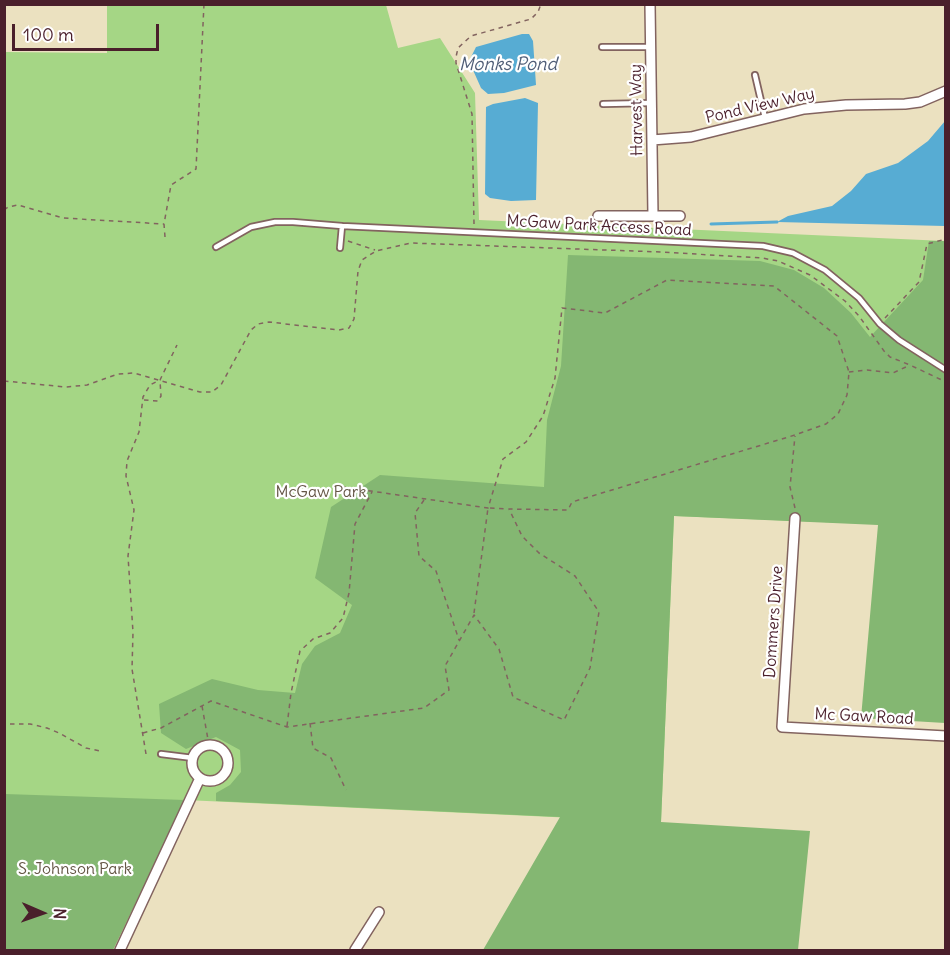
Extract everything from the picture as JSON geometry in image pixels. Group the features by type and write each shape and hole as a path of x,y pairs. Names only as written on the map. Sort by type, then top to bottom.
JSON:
{"street":[{"name":"Harvest Way","path":"650,4 653,216"},
{"name":"Pond View Way","path":"652,140 691,137 804,109 846,105 905,105 920,102 945,91"},
{"path":"598,216 680,216"},
{"name":"Dommers Drive","path":"782,727 795,518"},
{"name":"Mc Gaw Road","path":"782,727 945,736"},
{"path":"209,746 215,746 225,753 227,759 223,776 212,781 200,778 193,770 193,758 199,749 209,746"},
{"path":"120,951 200,778"},
{"path":"355,951 379,912"}],"lane":[{"path":"602,47 651,47"},
{"path":"755,75 765,118"},
{"path":"603,104 651,103"},
{"name":"McGaw Park Access Road","path":"216,247 251,226 275,222 763,246 793,252 825,270 859,298 880,324 898,340 945,370"},
{"path":"340,248 342,226"},
{"path":"161,754 193,758"}],"path":[{"path":"165,237 164,224 171,185 196,169 204,4"},
{"path":"474,224 473,125 469,100 456,63 458,48 471,36 531,19 538,12 541,4"},
{"path":"4,210 18,206 63,218 164,224"},
{"path":"872,332 919,282 927,244 945,239"},
{"path":"341,240 376,250"},
{"path":"4,381 73,387 87,385 111,375 126,373 148,376 200,392 212,392 221,385 251,330 258,324 269,322 339,330 349,328 354,319 359,264 365,256 376,250 411,243 610,249 762,258 793,266 827,286 845,301 890,357 910,364 945,382"},
{"path":"143,733 161,728 211,700 287,727 424,708 449,690 445,666 474,615 488,508 503,459 526,442 543,416 555,378 562,308 605,313 667,280 774,286 837,336 849,372 847,395 838,414 826,424 572,502 568,510 488,508 344,487"},
{"path":"146,754 132,669 133,632 128,556 134,510 126,476 127,461 139,432 142,400 146,390 160,380 177,345"},
{"path":"849,372 867,370 893,373 910,364"},
{"path":"142,400 158,400 161,396 160,380"},
{"path":"795,435 790,487 795,518"},
{"path":"287,727 300,651 313,639 330,633 343,618 349,592 355,524 372,491"},
{"path":"424,499 416,513 419,556 436,571 459,641"},
{"path":"474,615 499,649 513,697 564,720 590,668 599,612 575,576 539,553 522,536 509,509"},
{"path":"202,705 209,746"},
{"path":"309,723 313,748 331,758 346,790"},
{"path":"10,724 30,724 47,728 86,748 100,751"}],"green space":[{"name":"McGaw Park","path":"107,5 386,5 398,48 440,38 475,93 479,220 945,241 945,527 674,516 661,822 185,800 113,950 5,950 5,52 107,53"},
{"path":"929,241 945,241 945,723 861,718 878,525 674,516 661,822 810,831 798,950 483,950 560,817 216,801 216,793 230,785 241,772 240,750 216,737 186,749 161,733 159,704 212,679 258,690 295,693 302,664 315,646 340,633 352,605 315,578 331,507 380,475 544,487 547,420 561,366 568,255 760,261 794,270 824,288 851,313 870,337 923,280"},
{"name":"S. Johnson Park","path":"5,794 185,800 113,950 5,950"}],"water":[{"name":"Monks Pond","path":"529,34 533,41 536,85 504,93 488,94 481,88 469,61 476,47"},
{"path":"525,98 538,103 536,200 511,201 490,198 485,194 486,107"},
{"path":"945,121 945,226 777,222 788,216 832,206 851,191 866,174 898,163 928,141"}],"waterway":[{"path":"711,224 777,222"}]}
